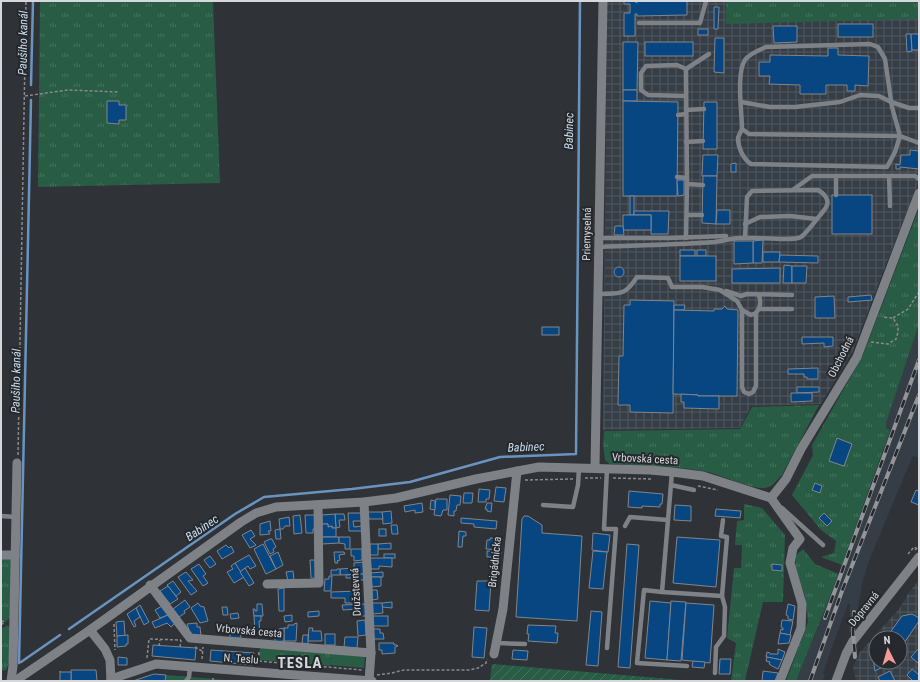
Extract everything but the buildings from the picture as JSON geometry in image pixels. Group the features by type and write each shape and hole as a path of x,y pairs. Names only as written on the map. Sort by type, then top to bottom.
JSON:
{"street":[{"name":"Priemyselná","path":"595,468 603,1"},
{"name":"Obchodná","path":"771,498 786,479 801,449 857,357 919,194"},
{"path":"12,681 14,555 18,463"},
{"name":"Vrbovská cesta","path":"15,681 90,630 150,585 241,522 256,513 276,507 364,502 396,498 476,479 539,467 672,472 703,476 771,498"},
{"name":"Brigádnicka","path":"494,654 503,609 517,471"},
{"path":"771,498 800,539 793,548 790,563 802,604 801,628 780,681"},
{"name":"Družstevná","path":"364,502 371,654 370,677"},
{"path":"267,584 319,583 318,504"},
{"name":"Dopravná","path":"836,681 846,654 853,641 918,550"},
{"path":"1,555 14,555"},
{"path":"150,585 190,638 193,638"},
{"name":"N. Teslu","path":"90,630 105,649 110,660 111,680 156,664 202,668 247,676 370,677"},
{"name":"Vrbovská cesta","path":"193,638 371,654"}],"lane":[{"path":"639,24 700,23 706,1"},
{"path":"870,44 878,47 885,59 891,102 900,136 895,152 887,166 751,164 745,160 741,152 738,137 742,129 740,78 744,60 754,52 766,47 870,44"},
{"path":"686,69 709,54"},
{"path":"685,96 648,95 641,90 641,73 646,66 677,65 686,69"},
{"path":"686,69 686,238"},
{"path":"741,102 770,107 795,107 840,102 860,95 880,96 891,102 909,108 919,108"},
{"path":"678,115 704,109"},
{"path":"742,129 749,134 900,136 919,143"},
{"path":"686,142 704,141"},
{"path":"793,190 812,176 915,176 919,179"},
{"path":"836,176 836,195"},
{"path":"890,176 890,206"},
{"path":"677,177 687,178"},
{"path":"687,184 703,185"},
{"path":"599,242 716,242 738,238 745,238 796,238 802,236 817,219 828,205 828,200 824,194 818,190 752,191 746,197 745,238"},
{"path":"687,215 702,215"},
{"path":"745,224 760,218 790,216 817,219"},
{"path":"599,242 726,236"},
{"path":"598,294 624,292 630,288 637,277 668,278 672,287 702,287 741,296"},
{"path":"720,290 737,301 742,310 742,386 744,392 749,394 753,392 756,386 758,311 761,301 759,295"},
{"path":"737,301 741,296 747,294 792,295"},
{"path":"742,310 751,315 758,311 792,309"},
{"path":"543,505 573,507 579,468"},
{"path":"607,469 604,529 616,529 607,648"},
{"path":"662,592 672,472"},
{"path":"671,486 694,490"},
{"path":"771,498 823,545"},
{"path":"1,516 16,517"},
{"path":"625,526 630,517 668,520"},
{"path":"715,673 716,647 724,636 725,607 722,596 727,537 721,536 722,520"},
{"path":"687,666 637,663 644,590 722,596"},
{"path":"497,643 525,644"},
{"path":"186,681 190,667"}],"path":[{"path":"18,463 26,1"},
{"path":"25,96 68,90 119,92"},
{"path":"893,318 908,309 919,292"},
{"path":"863,341 888,344 896,339 898,326 893,318 886,316 872,318"},
{"path":"516,480 578,478 656,479"},
{"path":"698,486 719,491"},
{"path":"908,554 914,547 918,550"},
{"path":"114,620 115,653"},
{"path":"1,621 6,622"},
{"path":"146,668 149,638 181,640 193,638"},
{"path":"159,646 160,639"},
{"path":"202,668 204,639"},
{"path":"180,647 181,640"},
{"path":"260,644 258,661 294,664 370,677 404,670 469,670 478,668 486,663 487,654 494,654"},
{"path":"290,660 294,662 294,664"}],"shaded area":[{"path":"607,1 919,1 919,182 853,351 821,404 751,406 740,428 603,430"},
{"path":"919,324 919,458 913,456 869,561 862,583 856,621 849,635 850,604 848,604 823,673 825,675 823,680 796,681 839,574 883,453 886,423"},
{"path":"919,580 919,681 856,681 853,667 860,652 868,643 868,670 908,670 908,630 880,630 899,609"}],"green space":[{"path":"40,1 213,1 220,183 38,187"},
{"path":"726,1 919,1 919,19 726,24"},
{"path":"919,208 919,324 886,423 886,428 890,431 842,565 821,557 834,553 836,541 821,530 792,495 813,455 812,445 863,355"},
{"path":"819,405 782,475 774,483 765,488 759,488 708,472 672,467 610,464 605,460 603,445 604,431 740,429 752,407"},
{"path":"744,504 762,508 785,535 783,602 763,602 745,681 731,681 736,643 727,638 734,568 741,568 742,545 735,545 737,521 744,520"},
{"path":"803,549 815,564 839,574 796,681 786,681 808,622 805,596 795,567 796,555"},
{"path":"1,555 15,555 13,616 1,625"},
{"path":"8,626 10,627 9,662 6,670 1,671 1,628"},
{"path":"260,646 331,652 330,666 260,660"},
{"path":"331,653 365,656 364,668 330,665"},
{"path":"492,664 693,681 490,681"},
{"path":"166,675 239,681 165,681"}],"waterway":[{"name":"Paušiho kanál","path":"31,85 33,1"},
{"name":"Babinec","path":"69,629 235,514 264,497 410,482 500,457 576,454 580,1"},
{"name":"Paušiho kanál","path":"19,663 31,100"},
{"name":"Babinec","path":"21,662 60,635"}],"railway":[{"path":"825,618 919,360"},
{"path":"810,681 842,591 919,395"},
{"path":"854,612 853,632 855,657"}],"district":[{"name":"TESLA","path":"300,663"}]}
